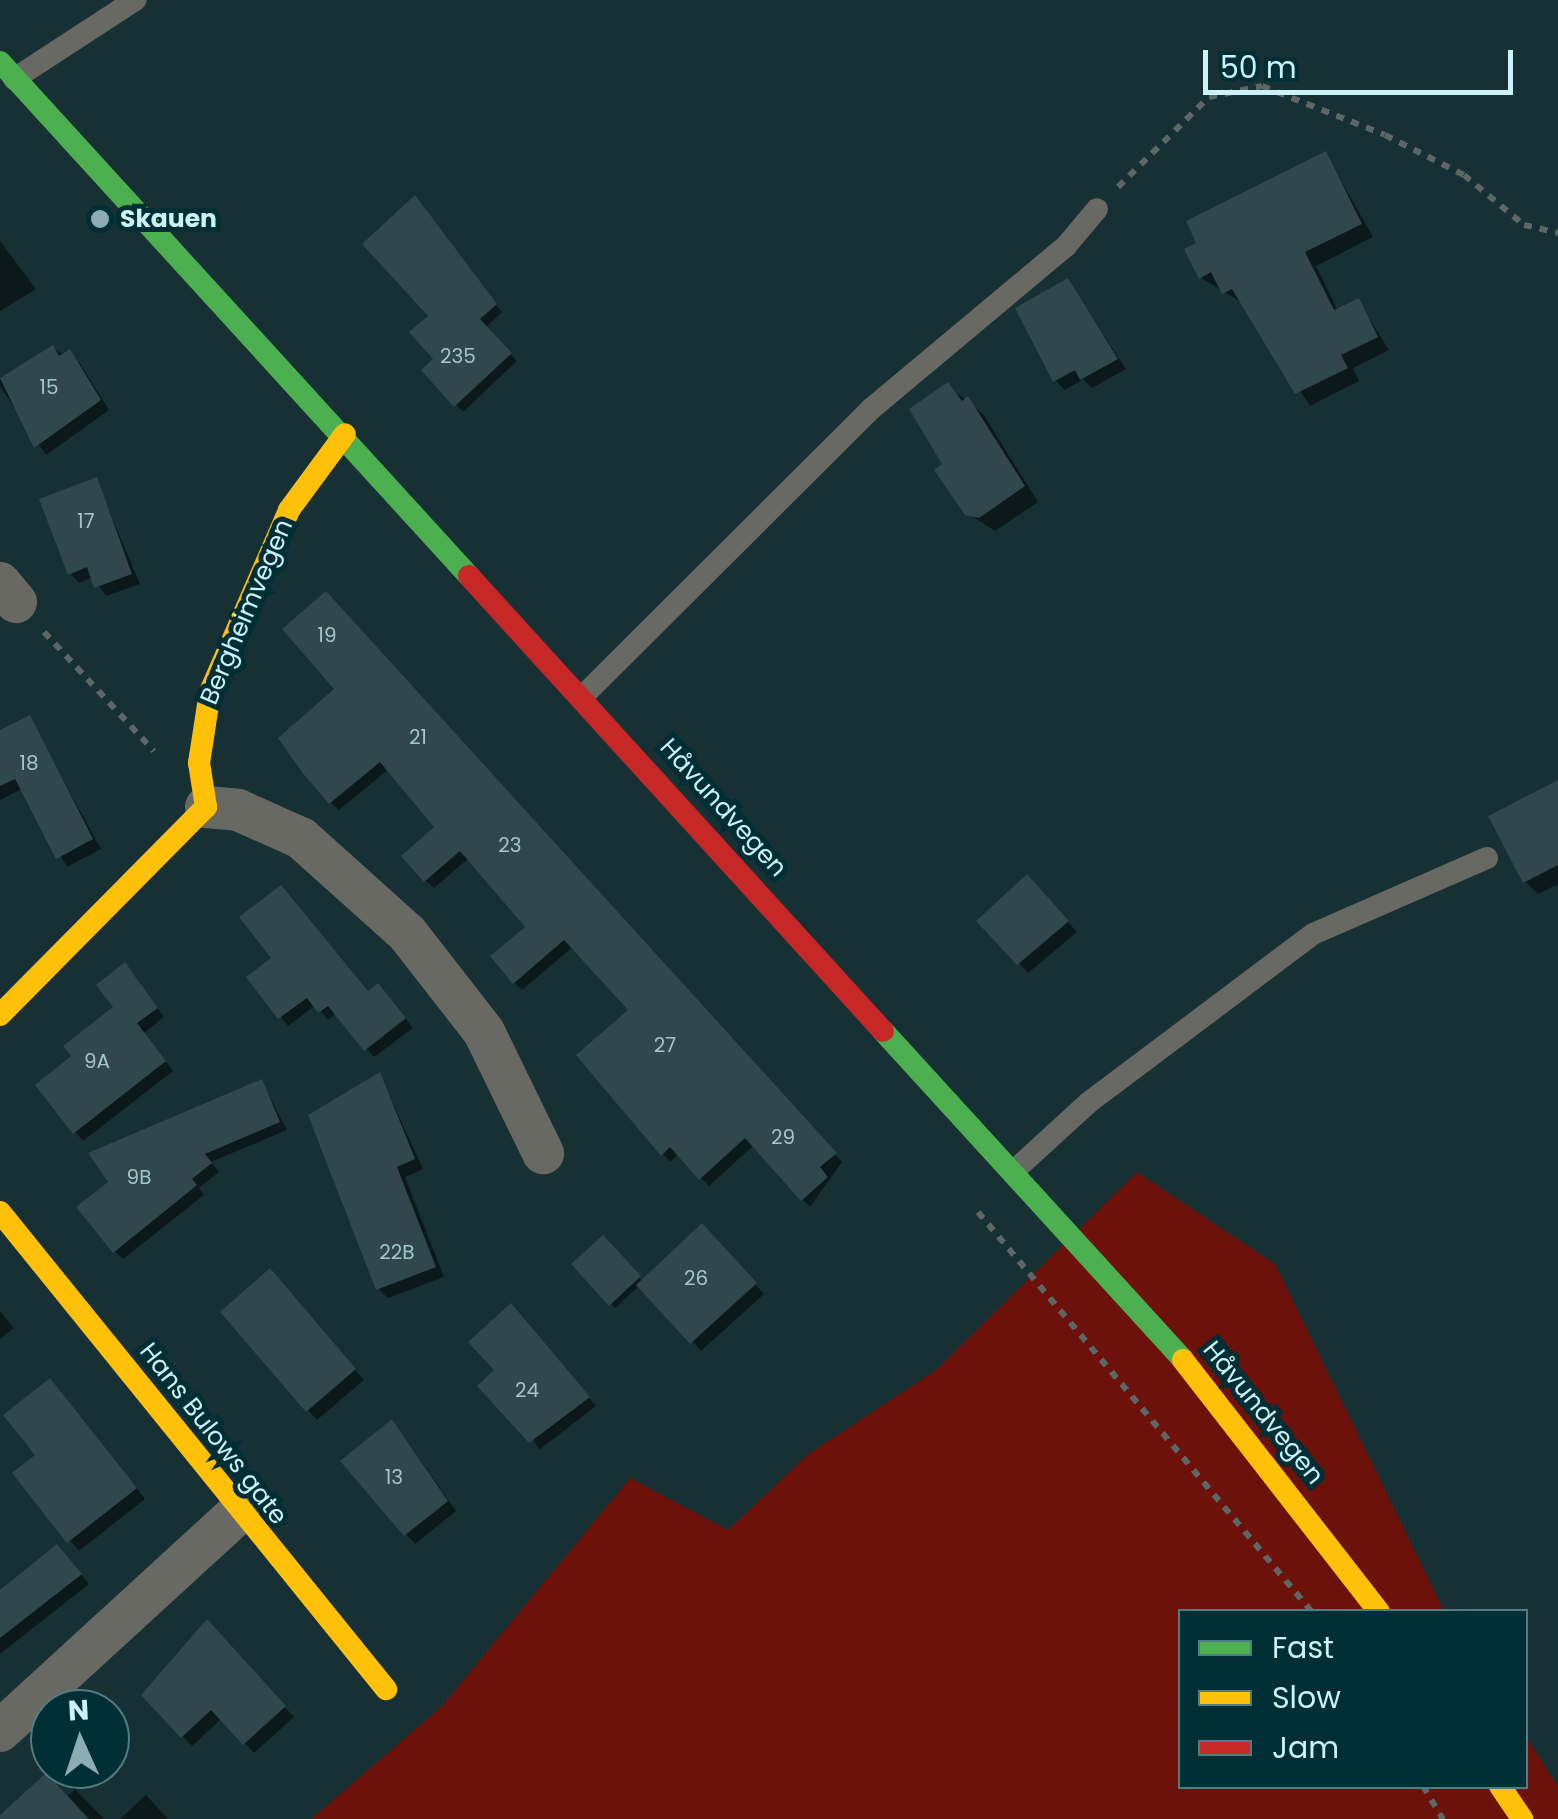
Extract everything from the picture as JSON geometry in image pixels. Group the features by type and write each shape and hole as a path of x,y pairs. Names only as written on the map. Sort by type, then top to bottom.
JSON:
{"main road":[{"name":"Håvundvegen","path":"7,70 345,434 1230,1410 1377,1609"},
{"name":"Bergheimvegen","path":"206,807 199,748 210,692 289,510 345,434"},
{"path":"0,1015 206,807"},
{"name":"Hans Bulows gate","path":"0,1212 238,1512 386,1689"},
{"path":"1502,1789 1522,1819"}],"street":[{"path":"206,807 273,821 301,838 408,933 484,1032 543,1153"},
{"path":"0,1730 238,1512"}],"lane":[{"path":"7,70 135,0"},
{"path":"583,696 871,408 1066,246 1097,208"},
{"path":"1014,1170 1313,934 1487,858"}],"path":[{"path":"1097,208 1208,97 1262,86 1385,135 1464,175 1524,225 1558,233"},
{"path":"8,592 206,807"},
{"path":"1276,1566 1310,1609"},
{"path":"1425,1789 1442,1819"}],"shaded area":[{"path":"1137,1172 1275,1264 1443,1609 1178,1609 1178,1789 1528,1789 1528,1740 1558,1787 1558,1819 311,1819 441,1707 630,1478 728,1530 807,1455 936,1370"}],"building":[{"path":"1326,151 1362,224 1305,252 1334,310 1359,298 1378,337 1341,355 1348,368 1295,394 1232,289 1222,294 1211,272 1199,279 1184,249 1196,243 1186,221"},
{"path":"415,195 497,304 480,319 512,353 454,407 421,370 433,359 409,332 428,316 362,244"},
{"path":"1068,278 1118,359 1080,380 1075,370 1053,382 1015,308"},
{"path":"53,345 59,356 70,349 101,400 34,448 0,378"},
{"path":"948,382 962,401 968,396 1025,486 979,518 965,515 934,470 942,464 909,409"},
{"path":"97,477 132,574 94,588 87,567 68,575 39,499"},
{"path":"326,591 837,1153 820,1167 828,1177 801,1201 745,1138 699,1180 670,1147 661,1156 576,1055 628,1010 564,940 513,984 490,956 525,927 460,851 424,882 401,856 434,827 380,762 329,804 301,771 278,738 334,689 282,629"},
{"path":"30,715 93,839 56,859 15,779 0,786 0,730"},
{"path":"1558,780 1558,865 1523,883 1488,816"},
{"path":"1027,874 1069,921 1017,965 976,921"},
{"path":"281,885 368,991 378,983 406,1018 364,1051 328,1006 318,1013 307,998 278,1019 246,977 271,958 239,917"},
{"path":"125,962 158,1008 137,1023 166,1061 73,1134 35,1085 71,1056 63,1046 113,1007 96,985"},
{"path":"380,1072 415,1159 397,1167 436,1267 376,1290 308,1115"},
{"path":"262,1079 280,1122 205,1154 212,1163 192,1179 197,1185 113,1253 76,1207 108,1182 88,1153"},
{"path":"702,1223 757,1283 690,1344 636,1285"},
{"path":"603,1235 641,1276 609,1306 571,1264"},
{"path":"270,1268 356,1369 306,1412 220,1312"},
{"path":"511,1303 590,1397 529,1443 477,1386 494,1370 468,1342"},
{"path":"50,1378 137,1488 67,1543 12,1473 35,1455 3,1415"},
{"path":"392,1419 448,1501 404,1536 340,1461"},
{"path":"57,1544 82,1574 0,1638 0,1590"},
{"path":"207,1619 286,1706 243,1745 211,1710 181,1738 141,1695"},
{"path":"30,1788 61,1789 89,1819 0,1819"}],"traffic: fast":[{"path":"0,62 469,576"},
{"path":"883,1031 1183,1360"}],"traffic: slow":[{"path":"0,1015 206,807 199,763 210,692 289,510 345,434"},
{"path":"0,1212 386,1689"},
{"path":"1183,1360 1377,1609"},
{"path":"1502,1789 1522,1819"}],"traffic: jam":[{"path":"469,576 883,1031"}],"place":[{"name":"Skauen","path":"100,219"}]}
